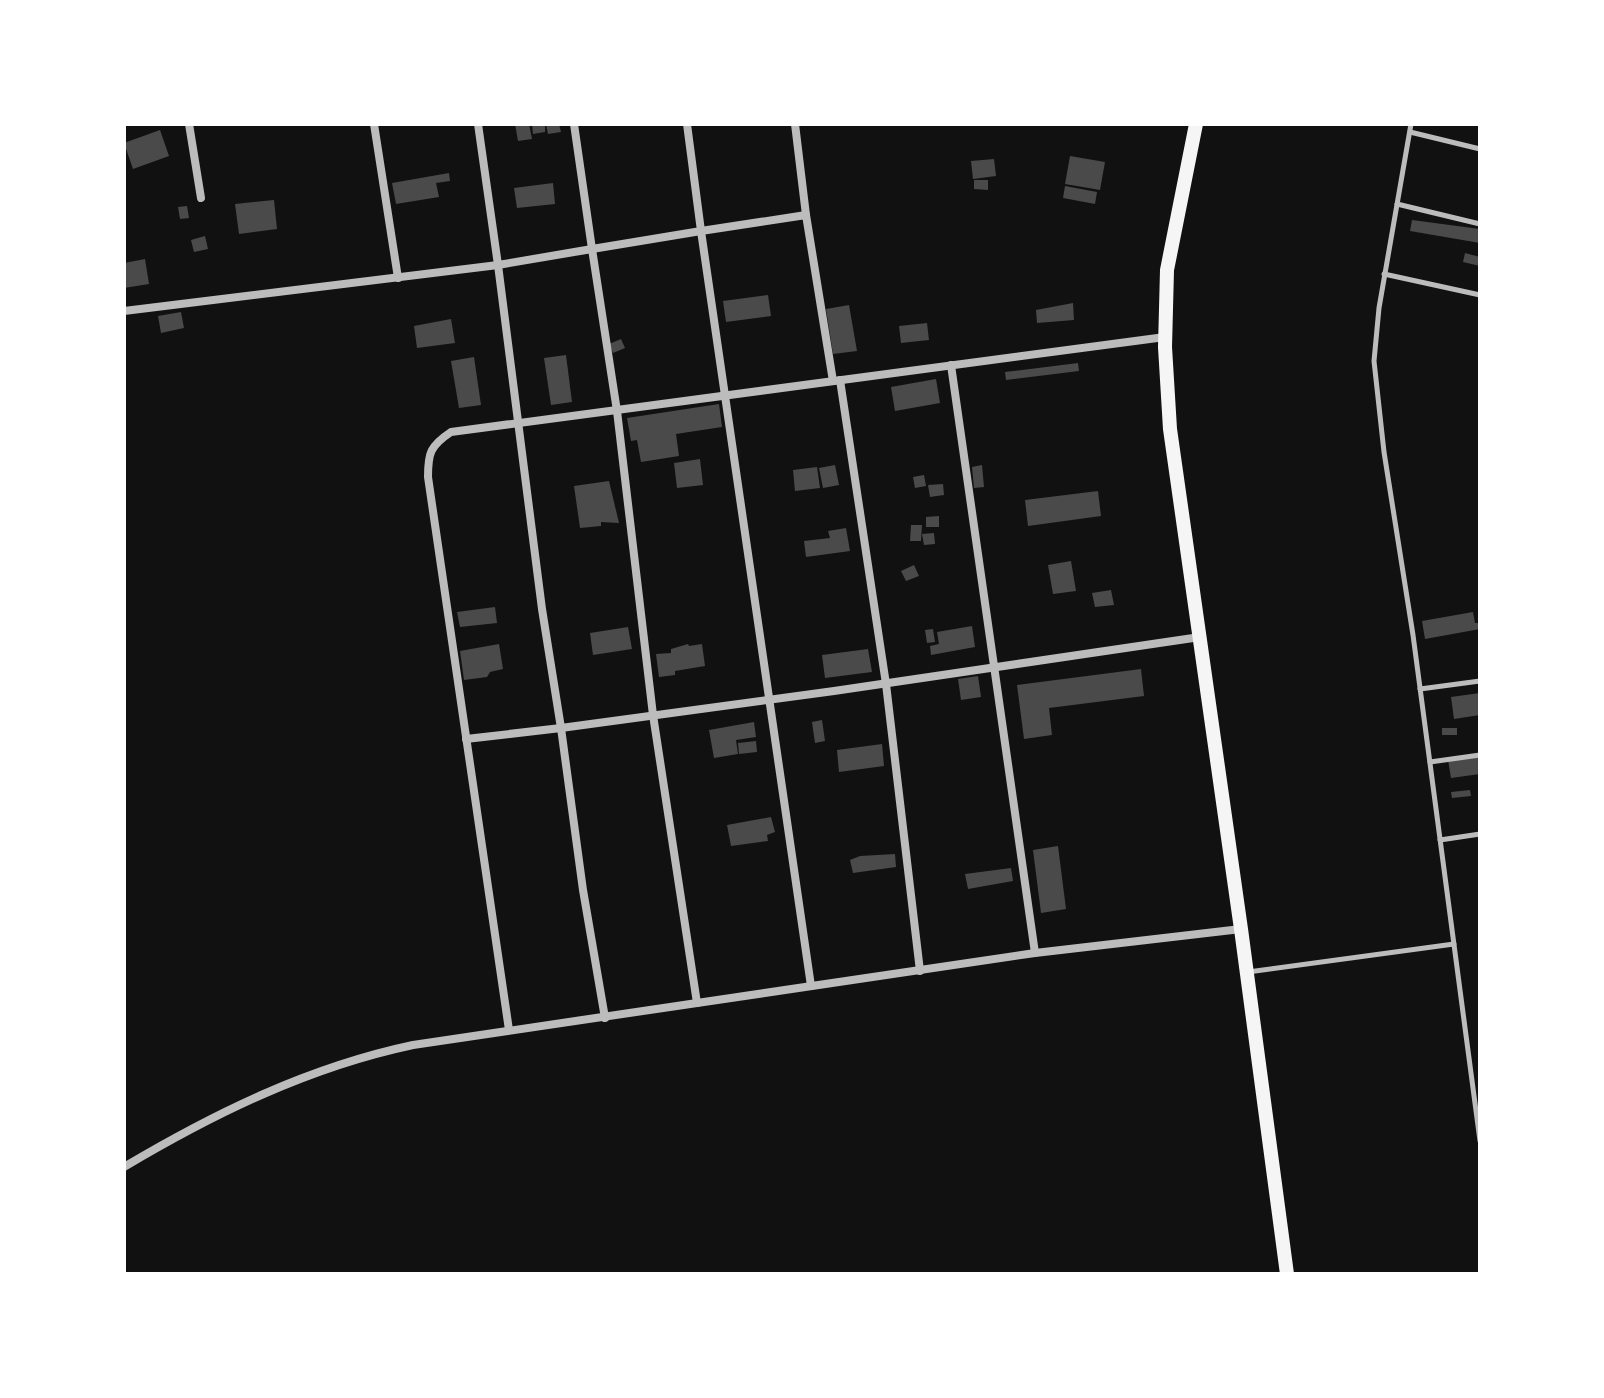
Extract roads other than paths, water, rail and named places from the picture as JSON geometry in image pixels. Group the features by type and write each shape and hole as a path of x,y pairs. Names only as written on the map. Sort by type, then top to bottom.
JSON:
{"main road":[{"path":"1196,124 1167,270 1165,337 1170,429 1287,1274"}],"street":[{"path":"189,124 201,198"},
{"path":"374,124 398,278"},
{"path":"478,124 578,861 605,1018"},
{"path":"574,124 617,411 653,715 697,1003"},
{"path":"687,124 811,986"},
{"path":"795,124 806,215 837,380 886,684 920,971"},
{"path":"124,311 498,265 806,215"},
{"path":"509,1030 428,477 428,455 439,440 451,432 1165,337"},
{"path":"951,365 1035,953"},
{"path":"466,739 886,684 1200,637"},
{"path":"124,1167 241,1102 299,1078 383,1051 1035,953 1241,929"}],"lane":[{"path":"1411,124 1384,274 1374,361 1480,1141"},
{"path":"1410,132 1480,149"},
{"path":"1397,204 1480,224"},
{"path":"1384,274 1480,295"},
{"path":"1420,689 1480,681"},
{"path":"1430,762 1480,755"},
{"path":"1440,840 1480,834"},
{"path":"1247,973 1454,944"}]}
